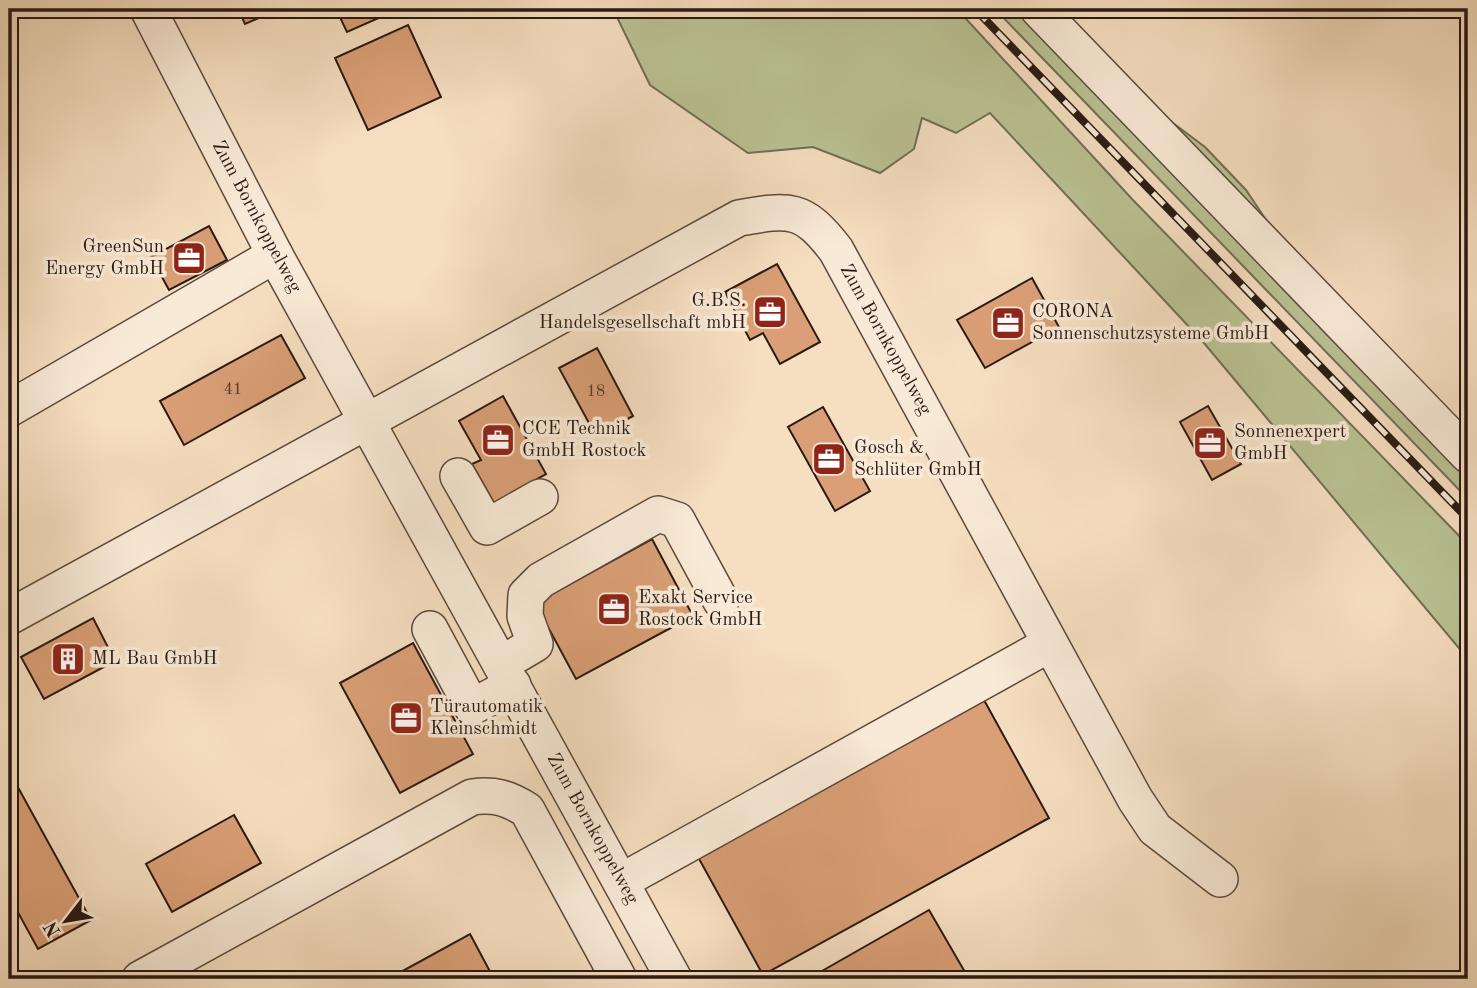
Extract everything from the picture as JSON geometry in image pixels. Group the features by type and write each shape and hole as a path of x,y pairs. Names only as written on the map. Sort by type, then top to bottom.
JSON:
{"street":[{"name":"Zum Bornkoppelweg","path":"148,9 275,255 366,423 674,979"},
{"path":"1038,9 1468,455"},
{"name":"Zum Bornkoppelweg","path":"9,617 739,218 782,210 817,225 836,250 1135,799 1155,829 1220,879"},
{"path":"9,409 275,255"},
{"path":"424,526 465,488 486,527 540,498"},
{"path":"430,629 472,707 507,675 534,644 525,616 526,595 541,580 658,514 677,520 721,601"},
{"path":"622,881 1050,644"},
{"path":"140,979 472,797 493,794 512,800 527,810 619,979"}],"green space":[{"path":"613,9 957,9 1132,199 1468,545 1468,659 1204,343 990,113 956,133 922,118 914,149 880,173 813,147 748,153 650,85"},
{"path":"995,9 1053,9 1137,96 1205,147 1246,190 1287,251 1468,440 1468,499"}],"building":[{"path":"238,9 268,9 270,13 245,24"},
{"path":"336,9 399,9 347,32"},
{"path":"408,25 441,97 368,130 335,58"},
{"name":"GreenSun Energy GmbH","path":"209,226 227,260 169,290 151,257"},
{"name":"G.B.S. Handelsgesellschaft mbH","path":"777,264 820,342 780,364 763,333 750,340 725,292"},
{"name":"CORONA Sonnenschutzsysteme GmbH","path":"1032,278 1059,327 985,368 957,320"},
{"path":"281,335 305,378 184,445 160,401"},
{"path":"597,348 633,416 596,436 559,368"},
{"name":"CCE Technik GmbH Rostock","path":"503,396 546,474 494,503 472,464 481,460 459,421"},
{"name":"Sonnenexpert GmbH","path":"1208,406 1241,464 1212,480 1180,422"},
{"name":"Gosch & Schlüter GmbH","path":"823,407 870,491 835,511 788,427"},
{"name":"Exakt Service Rostock GmbH","path":"652,539 693,616 576,679 535,603"},
{"name":"ML Bau GmbH","path":"93,618 115,661 44,699 21,657"},
{"name":"Türautomatik Kleinschmidt","path":"413,643 473,754 400,793 340,683"},
{"path":"984,700 1049,818 763,975 698,857"},
{"path":"9,771 91,920 38,949 9,896"},
{"path":"234,815 261,863 172,912 146,864"},
{"path":"929,910 969,979 808,979"},
{"path":"470,934 494,979 388,979"}],"railway":[{"path":"975,9 1468,519"}],"place":[{"name":"GreenSun Energy GmbH","path":"189,258"},
{"name":"G.B.S. Handelsgesellschaft mbH","path":"770,312"},
{"name":"CORONA Sonnenschutzsysteme GmbH","path":"1008,323"},
{"name":"CCE Technik GmbH Rostock","path":"498,440"},
{"name":"Sonnenexpert GmbH","path":"1210,443"},
{"name":"Gosch & Schlüter GmbH","path":"829,459"},
{"name":"Exakt Service Rostock GmbH","path":"614,609"},
{"name":"ML Bau GmbH","path":"68,659"},
{"name":"Türautomatik Kleinschmidt","path":"406,718"}]}
